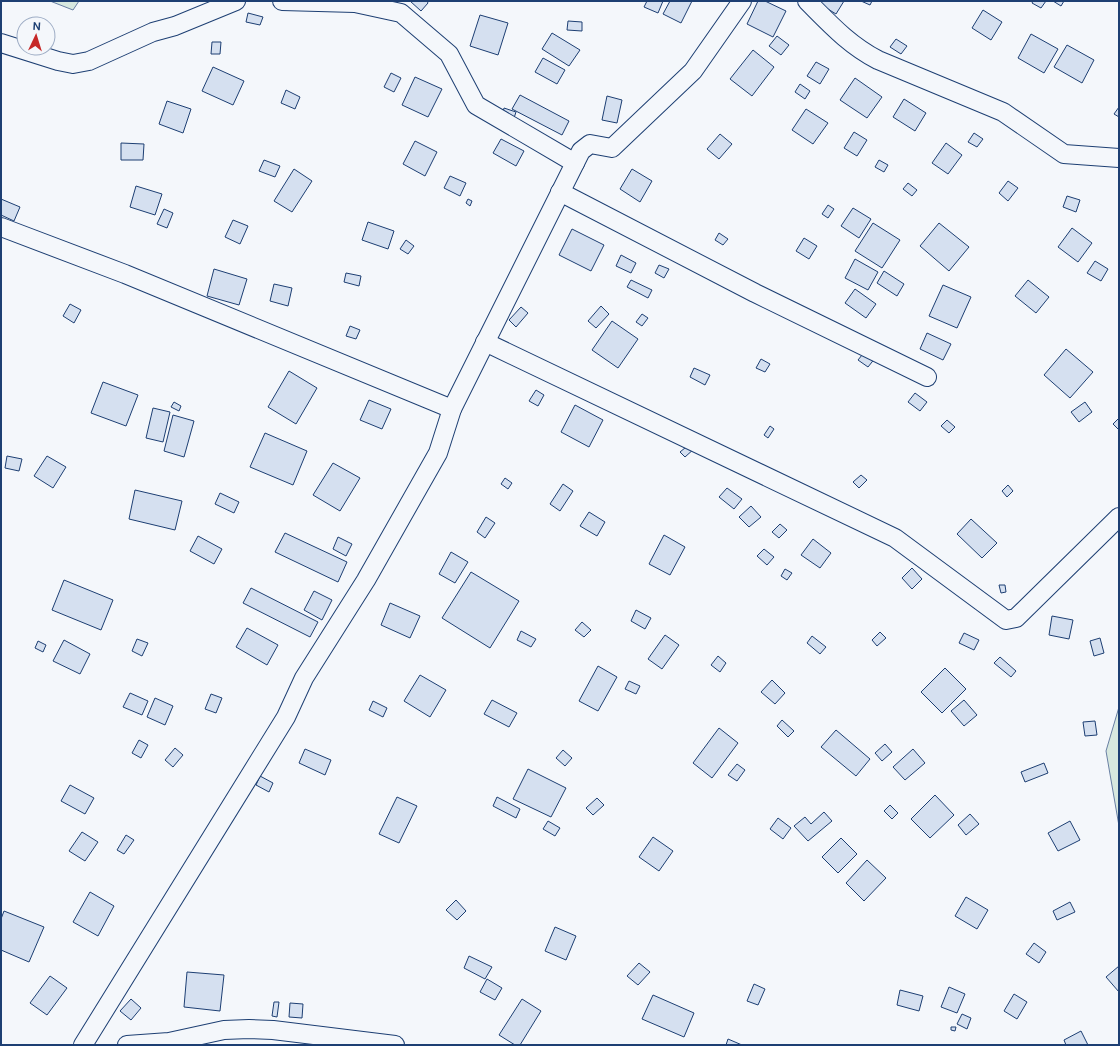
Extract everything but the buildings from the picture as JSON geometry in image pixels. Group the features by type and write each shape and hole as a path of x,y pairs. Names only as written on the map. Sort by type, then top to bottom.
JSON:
{"street":[{"path":"1,43 58,61 73,64 89,61 153,32 175,26 236,1"},
{"path":"282,1 355,2 401,13 449,54 476,106 575,163"},
{"path":"83,1045 286,717 304,678 366,580 438,453 452,409 581,151 590,144 612,148 694,71 742,1"},
{"path":"807,1 859,51 1003,112 1064,154 1119,158"},
{"path":"560,192 755,293 928,377"},
{"path":"1,227 125,274 452,409"},
{"path":"485,342 896,538 1006,620 1016,618 1119,517"},
{"path":"127,1045 169,1042 224,1030 273,1030 395,1045"}],"shaded area":[{"path":"50,1 79,1 73,10"},
{"path":"1119,707 1119,826 1106,751"}]}
